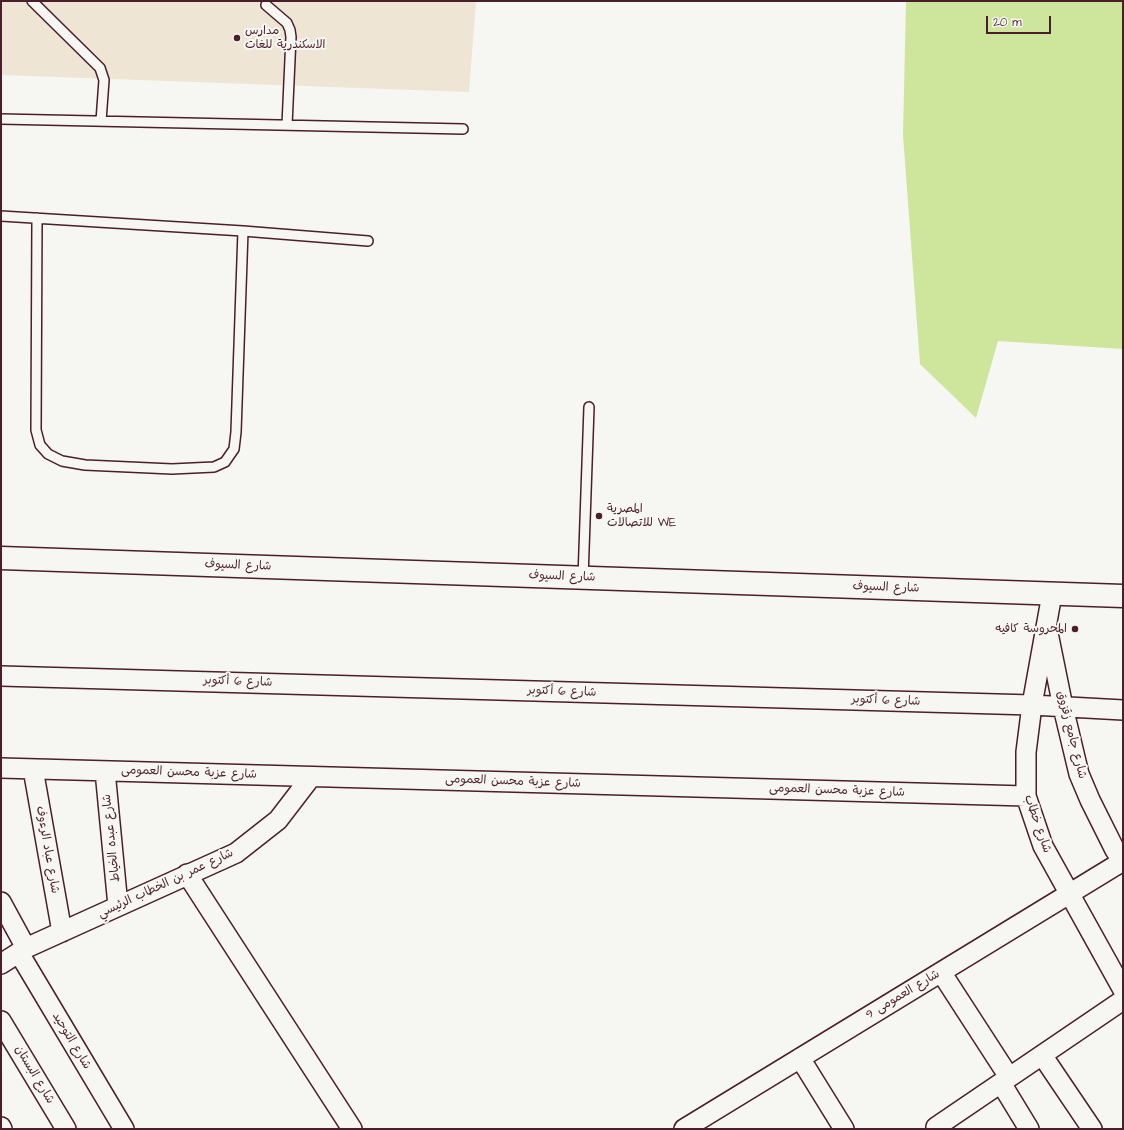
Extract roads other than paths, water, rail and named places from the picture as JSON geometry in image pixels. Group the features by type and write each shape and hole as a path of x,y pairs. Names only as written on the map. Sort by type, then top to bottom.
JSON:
{"main road":[{"name":"شارع السيوف","path":"1,558 1123,596"}],"street":[{"name":"شارع خطاب","path":"1052,594 1032,705 1026,752 1026,796 1042,846 1123,990"},
{"name":"شارع جامع زقزوق","path":"1046,624 1063,707 1079,774 1090,800 1121,855"},
{"name":"شارع 6 أكتوبر","path":"1,676 1032,705 1123,710"},
{"name":"شارع عزبة محسن العمومى","path":"1,768 1026,796"},
{"name":"شارع عباد الرءوف","path":"33,769 62,932"},
{"name":"شارع عبده الخياط","path":"105,771 118,906"},
{"name":"شارع عمر بن الخطاب الرئيسي","path":"1,964 23,950 236,853 278,820 311,777"},
{"name":"شارع العمومى 9","path":"684,1129 1069,894 1121,855"},
{"path":"187,874 352,1129"},
{"name":"شارع التوحيد","path":"1,902 23,950 124,1129"},
{"path":"941,972 1005,1080 1029,1129"},
{"path":"936,1127 1123,1000"},
{"name":"شارع البستان","path":"1,1021 66,1129"},
{"path":"1042,1055 1092,1129"},
{"path":"800,1058 844,1129"}],"lane":[{"path":"32,1 100,68 104,80 101,121"},
{"path":"266,5 287,23 290,30 291,38 287,125"},
{"path":"1,119 463,129"},
{"path":"1,216 243,231 368,242"},
{"path":"37,218 36,430 40,445 48,454 62,461 85,465 172,469 214,467 225,462 234,449 236,432 243,231"},
{"path":"583,578 589,407"}],"place":[{"name":"مدارس الاسكندرية للغات","path":"237,38"},
{"name":"المصرية للاتصالات WE","path":"599,516"},
{"name":"المحروسة كافيه","path":"1075,629"}]}
